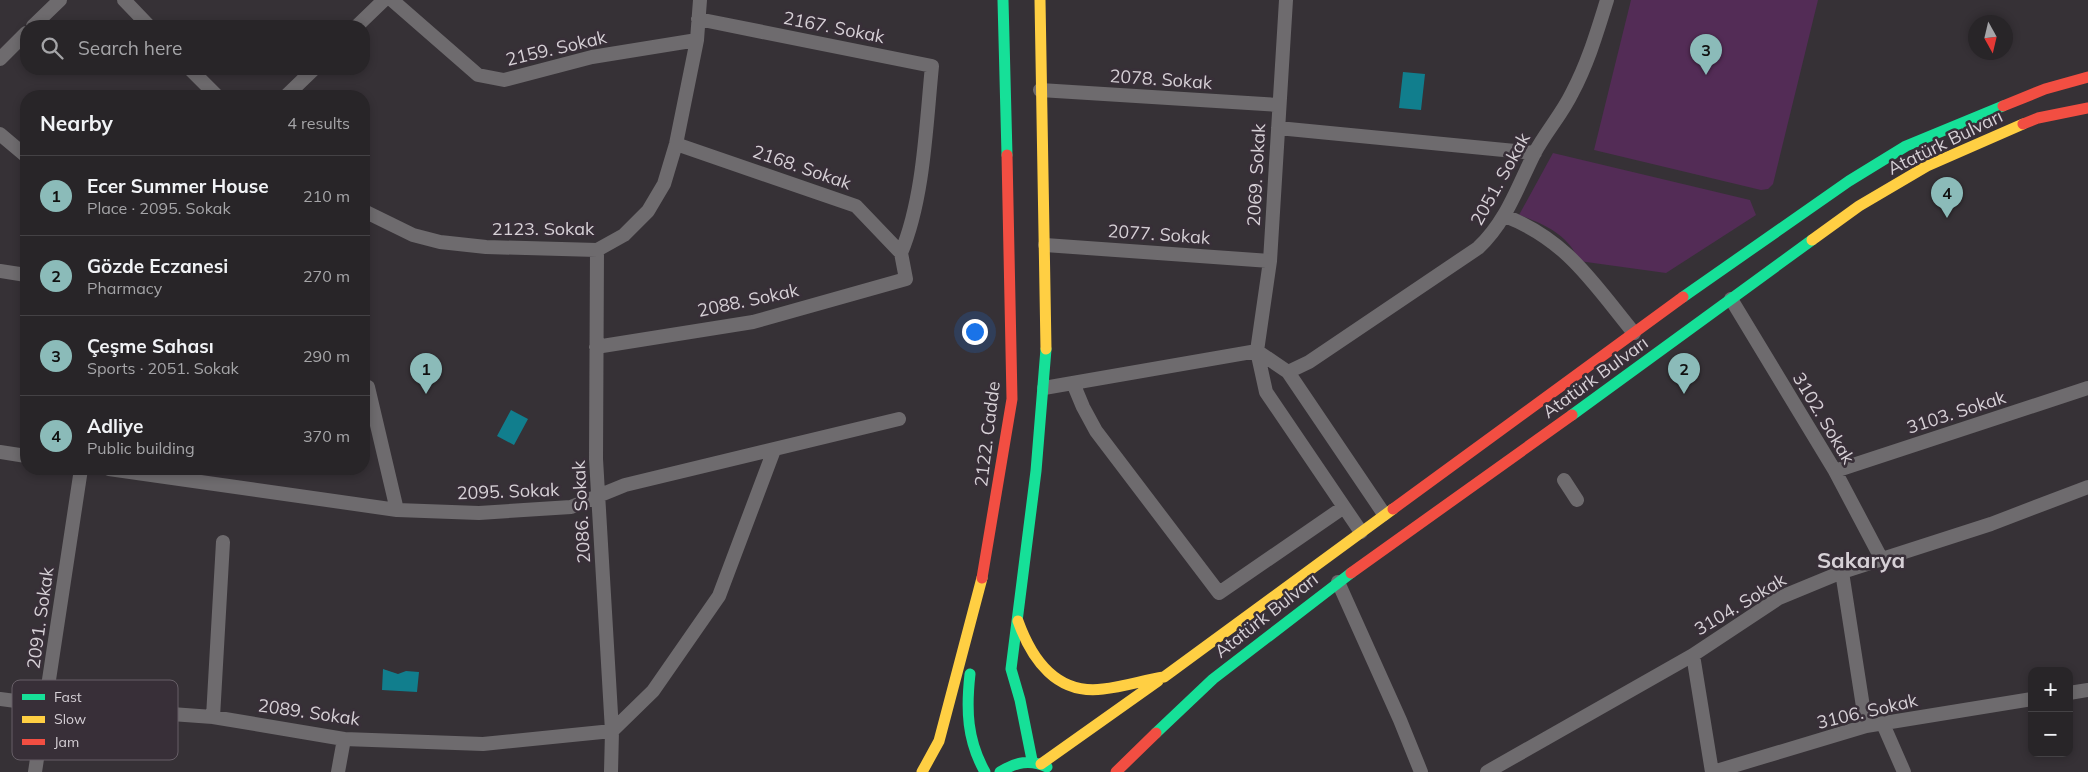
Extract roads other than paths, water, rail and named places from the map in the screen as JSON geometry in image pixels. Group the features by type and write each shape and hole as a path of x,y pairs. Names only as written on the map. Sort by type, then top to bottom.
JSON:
{"main road":[{"name":"2122. Cadde","path":"922,772 939,741 980,587 1012,400 1003,0"},
{"path":"1040,0 1040,90 1047,322 1044,388 1036,471 1016,617 1012,669 1036,762 1055,772"},
{"name":"Atatürk Bulvarı","path":"1000,772 1014,764 1036,762 1164,677 1384,514 1752,247 1849,181 1906,146 2045,89 2088,79 2086,100 2038,118 1927,166 1859,206 1538,441 1338,582 1212,680 1116,772"},
{"path":"980,587 967,706 968,735 978,761 985,772"},
{"path":"1016,617 1025,645 1035,660 1063,683 1080,689 1095,690 1164,677"},
{"path":"1142,764 1156,734"}],"street":[{"path":"39,20 60,0"},
{"path":"124,0 143,20"},
{"path":"363,20 384,0"},
{"name":"2159. Sokak","path":"392,0 478,75 504,80 592,57 697,40"},
{"name":"2123. Sokak","path":"370,214 412,235 440,242 486,247 597,250 624,235 648,211 664,184 676,144 697,40 700,0"},
{"name":"2069. Sokak","path":"1257,351 1270,261 1286,0"},
{"name":"2051. Sokak","path":"1288,372 1309,362 1478,248 1493,234 1505,216 1535,153 1572,94 1592,50 1607,0"},
{"name":"2167. Sokak","path":"698,19 932,66 924,141 911,230 901,253"},
{"path":"0,59 20,39"},
{"path":"196,75 211,90"},
{"path":"292,90 308,75"},
{"name":"2078. Sokak","path":"1040,90 1279,105"},
{"path":"1278,128 1535,153"},
{"path":"0,134 20,151"},
{"name":"2168. Sokak","path":"676,144 856,206 901,253"},
{"path":"1505,216 1539,232 1564,250 1634,333"},
{"name":"2077. Sokak","path":"1046,245 1270,261"},
{"name":"2086. Sokak","path":"597,250 598,496 612,731 611,772"},
{"name":"2088. Sokak","path":"596,347 753,322 906,279 901,253"},
{"path":"0,271 20,273"},
{"name":"3102. Sokak","path":"1731,299 1835,471 1881,558"},
{"path":"1257,351 1266,392 1361,532"},
{"path":"1044,388 1257,351 1288,372 1384,514"},
{"path":"1073,383 1096,431 1219,593 1344,507"},
{"name":"3103. Sokak","path":"1835,471 2088,388"},
{"path":"370,396 397,510"},
{"name":"2095. Sokak","path":"151,475 397,510 479,513 571,507 625,485 899,419"},
{"path":"612,731 653,691 719,596 774,450"},
{"path":"0,452 20,455"},
{"name":"2091. Sokak","path":"50,680 80,475"},
{"path":"1564,480 1577,500"},
{"name":"3104. Sokak","path":"1487,772 1538,741 1693,655 1779,598 1842,572 1983,526 2088,487"},
{"path":"212,717 224,542"},
{"path":"1842,572 1866,726"},
{"path":"1338,582 1400,720 1421,772"},
{"path":"1693,655 1712,772"},
{"path":"2073,692 2088,690"},
{"name":"3106. Sokak","path":"1712,772 1866,726 2028,700"},
{"name":"2089. Sokak","path":"178,715 212,717 344,739 483,744 612,731"},
{"path":"1883,724 1904,772"},
{"path":"338,772 344,739"}],"water":[{"path":"1403,72 1425,74 1421,110 1399,108"},
{"path":"511,410 528,419 514,445 497,436"},
{"path":"383,669 398,674 406,671 419,672 417,692 382,690"}],"place":[{"name":"Çeşme Sahası","path":"1706,75"},
{"name":"Adliye","path":"1947,218"},
{"name":"Ecer Summer House","path":"426,394"},
{"name":"Gözde Eczanesi","path":"1684,394"}],"district":[{"name":"Sakarya","path":"1861,560"}]}
